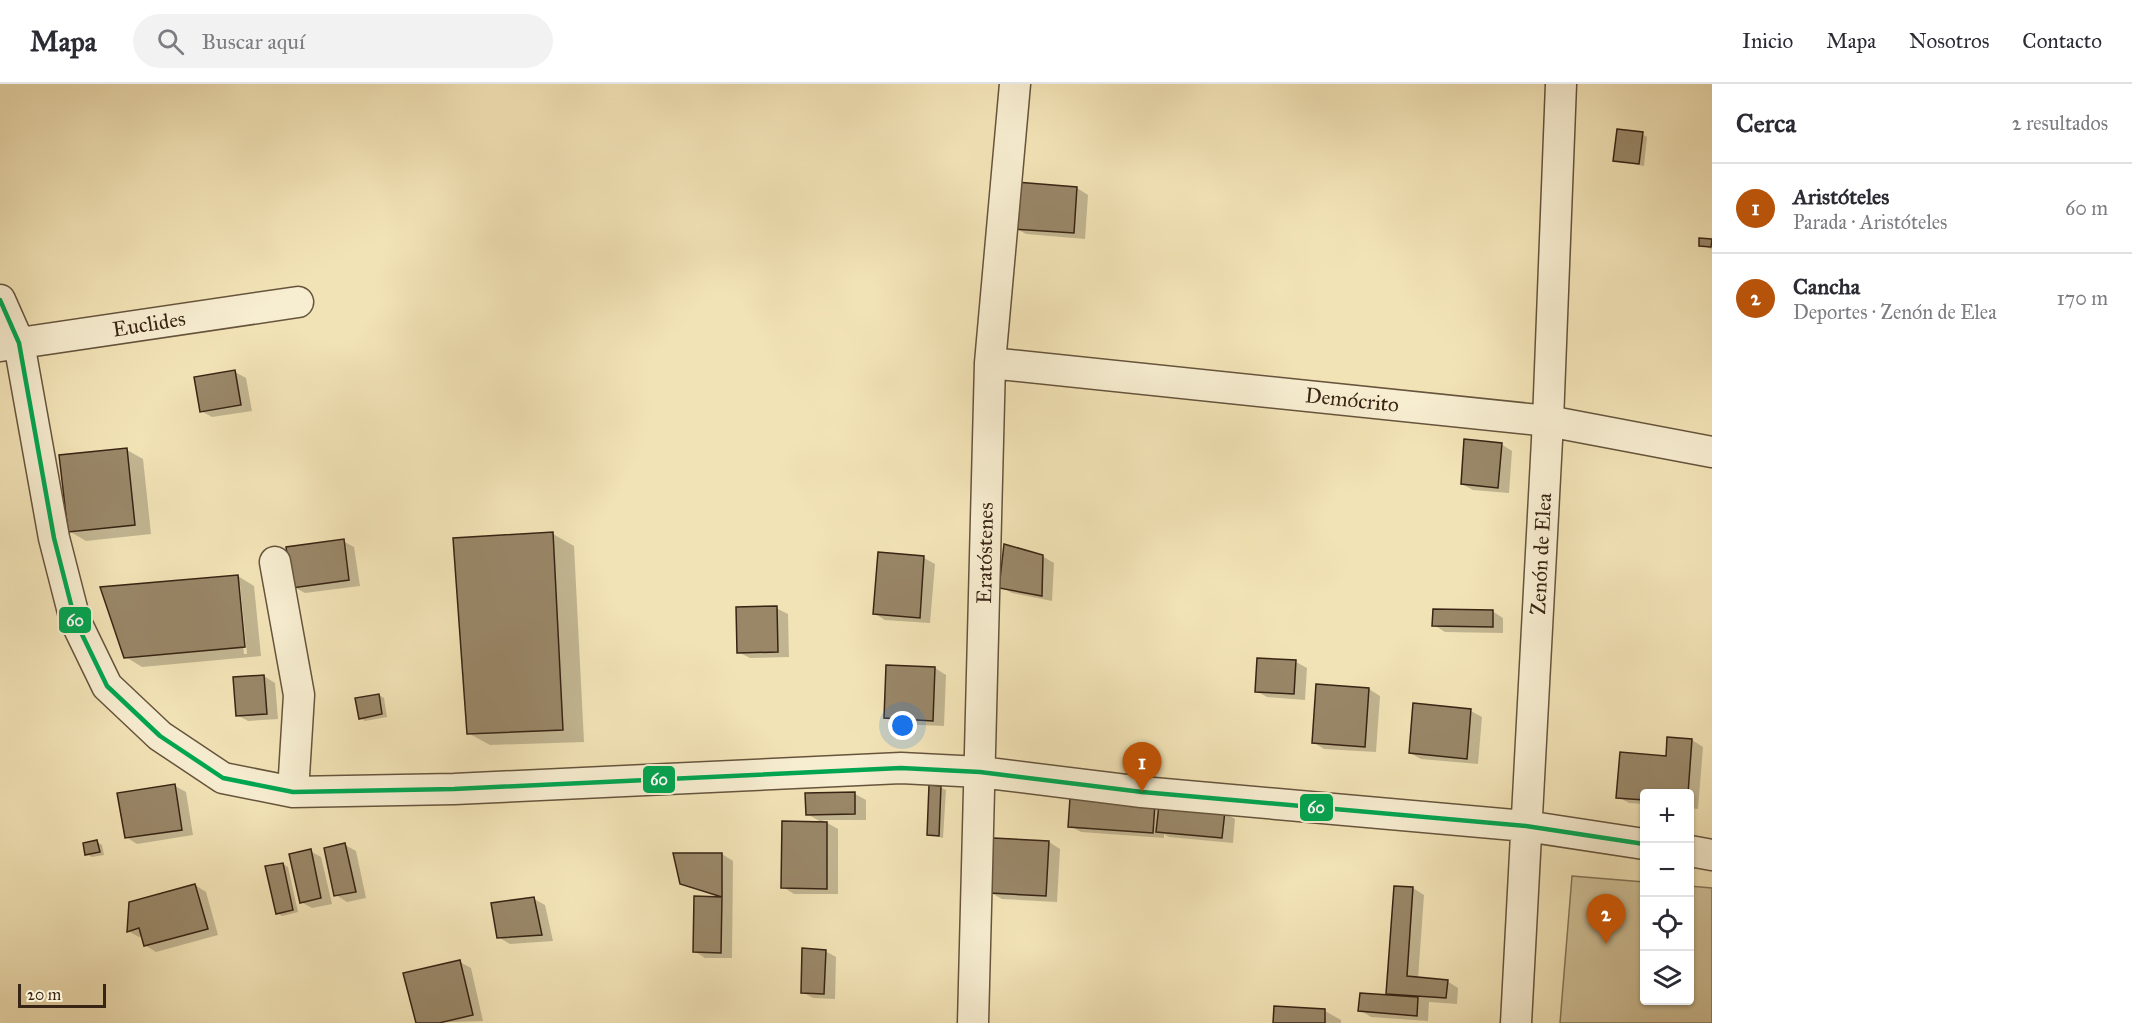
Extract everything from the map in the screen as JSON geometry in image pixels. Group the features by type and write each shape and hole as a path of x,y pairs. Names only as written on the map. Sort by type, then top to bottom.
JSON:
{"street":[{"name":"Eratóstenes","path":"972,1023 990,363 1015,84"},
{"name":"Zenón de Elea","path":"1516,1023 1548,421 1561,84"},
{"path":"0,300 75,620 107,686 160,736 224,778 293,792 465,789 901,768 980,771 1142,792 1526,826 1640,843"},
{"name":"Euclides","path":"9,345 298,302"},
{"name":"Demócrito","path":"990,363 1548,421 1712,452"},
{"path":"275,562 299,695 293,792"},
{"path":"1694,852 1712,855"}],"shaded area":[{"path":"1572,876 1640,882 1640,1005 1694,1005 1694,886 1712,888 1712,1023 1560,1023"}],"building":[{"path":"1617,129 1643,132 1639,164 1613,161"},
{"path":"1016,182 1077,187 1074,233 1013,229"},
{"path":"1699,238 1712,239 1711,247 1699,246"},
{"path":"235,370 241,405 200,412 194,377"},
{"path":"1464,439 1502,443 1498,488 1461,484"},
{"path":"127,448 135,525 68,532 59,455"},
{"path":"553,532 563,730 467,734 453,538"},
{"path":"344,539 349,580 292,588 286,547"},
{"path":"1004,544 1043,555 1042,596 999,588"},
{"path":"878,552 924,556 920,618 873,614"},
{"path":"238,575 245,647 124,658 100,587"},
{"path":"777,606 778,652 737,653 736,607"},
{"path":"1433,609 1493,610 1493,627 1432,626"},
{"path":"1257,658 1296,660 1294,694 1255,692"},
{"path":"886,665 935,667 933,721 884,718"},
{"path":"264,675 267,714 236,716 233,677"},
{"path":"1316,684 1369,688 1365,747 1312,743"},
{"path":"379,694 382,714 359,719 355,698"},
{"path":"1413,703 1471,709 1467,759 1409,753"},
{"path":"1667,737 1692,739 1688,789 1640,789 1640,800 1616,798 1620,752 1666,756"},
{"path":"175,784 182,830 125,838 117,793"},
{"path":"929,785 941,786 939,836 927,835"},
{"path":"855,792 855,814 806,815 805,793"},
{"path":"1070,798 1155,803 1153,833 1068,827"},
{"path":"1159,805 1225,811 1222,838 1156,832"},
{"path":"782,821 827,822 827,889 781,888"},
{"path":"993,838 1049,841 1046,896 990,893"},
{"path":"97,840 100,852 85,855 83,843"},
{"path":"345,843 356,892 334,896 324,848"},
{"path":"311,849 321,898 300,903 289,854"},
{"path":"673,853 722,853 722,897 680,884"},
{"path":"283,863 293,910 276,914 265,866"},
{"path":"195,884 208,929 144,946 139,928 127,932 129,902"},
{"path":"1394,886 1413,887 1407,976 1448,980 1446,998 1386,994"},
{"path":"694,896 722,897 721,953 693,952"},
{"path":"534,897 542,935 497,938 491,903"},
{"path":"802,948 826,950 824,994 801,993"},
{"path":"460,960 473,1015 439,1023 416,1023 403,973"},
{"path":"1360,993 1418,997 1417,1016 1358,1011"},
{"path":"1274,1006 1325,1009 1325,1023 1273,1023"}],"transit line":[{"name":"60","path":"0,300 19,343 54,538 75,620 107,686 160,736 223,778 293,792 454,789 901,768 980,772 1142,792 1526,826 1640,843"}],"place":[{"name":"Aristóteles","path":"1142,792"},
{"name":"Cancha","path":"1606,944"}]}
